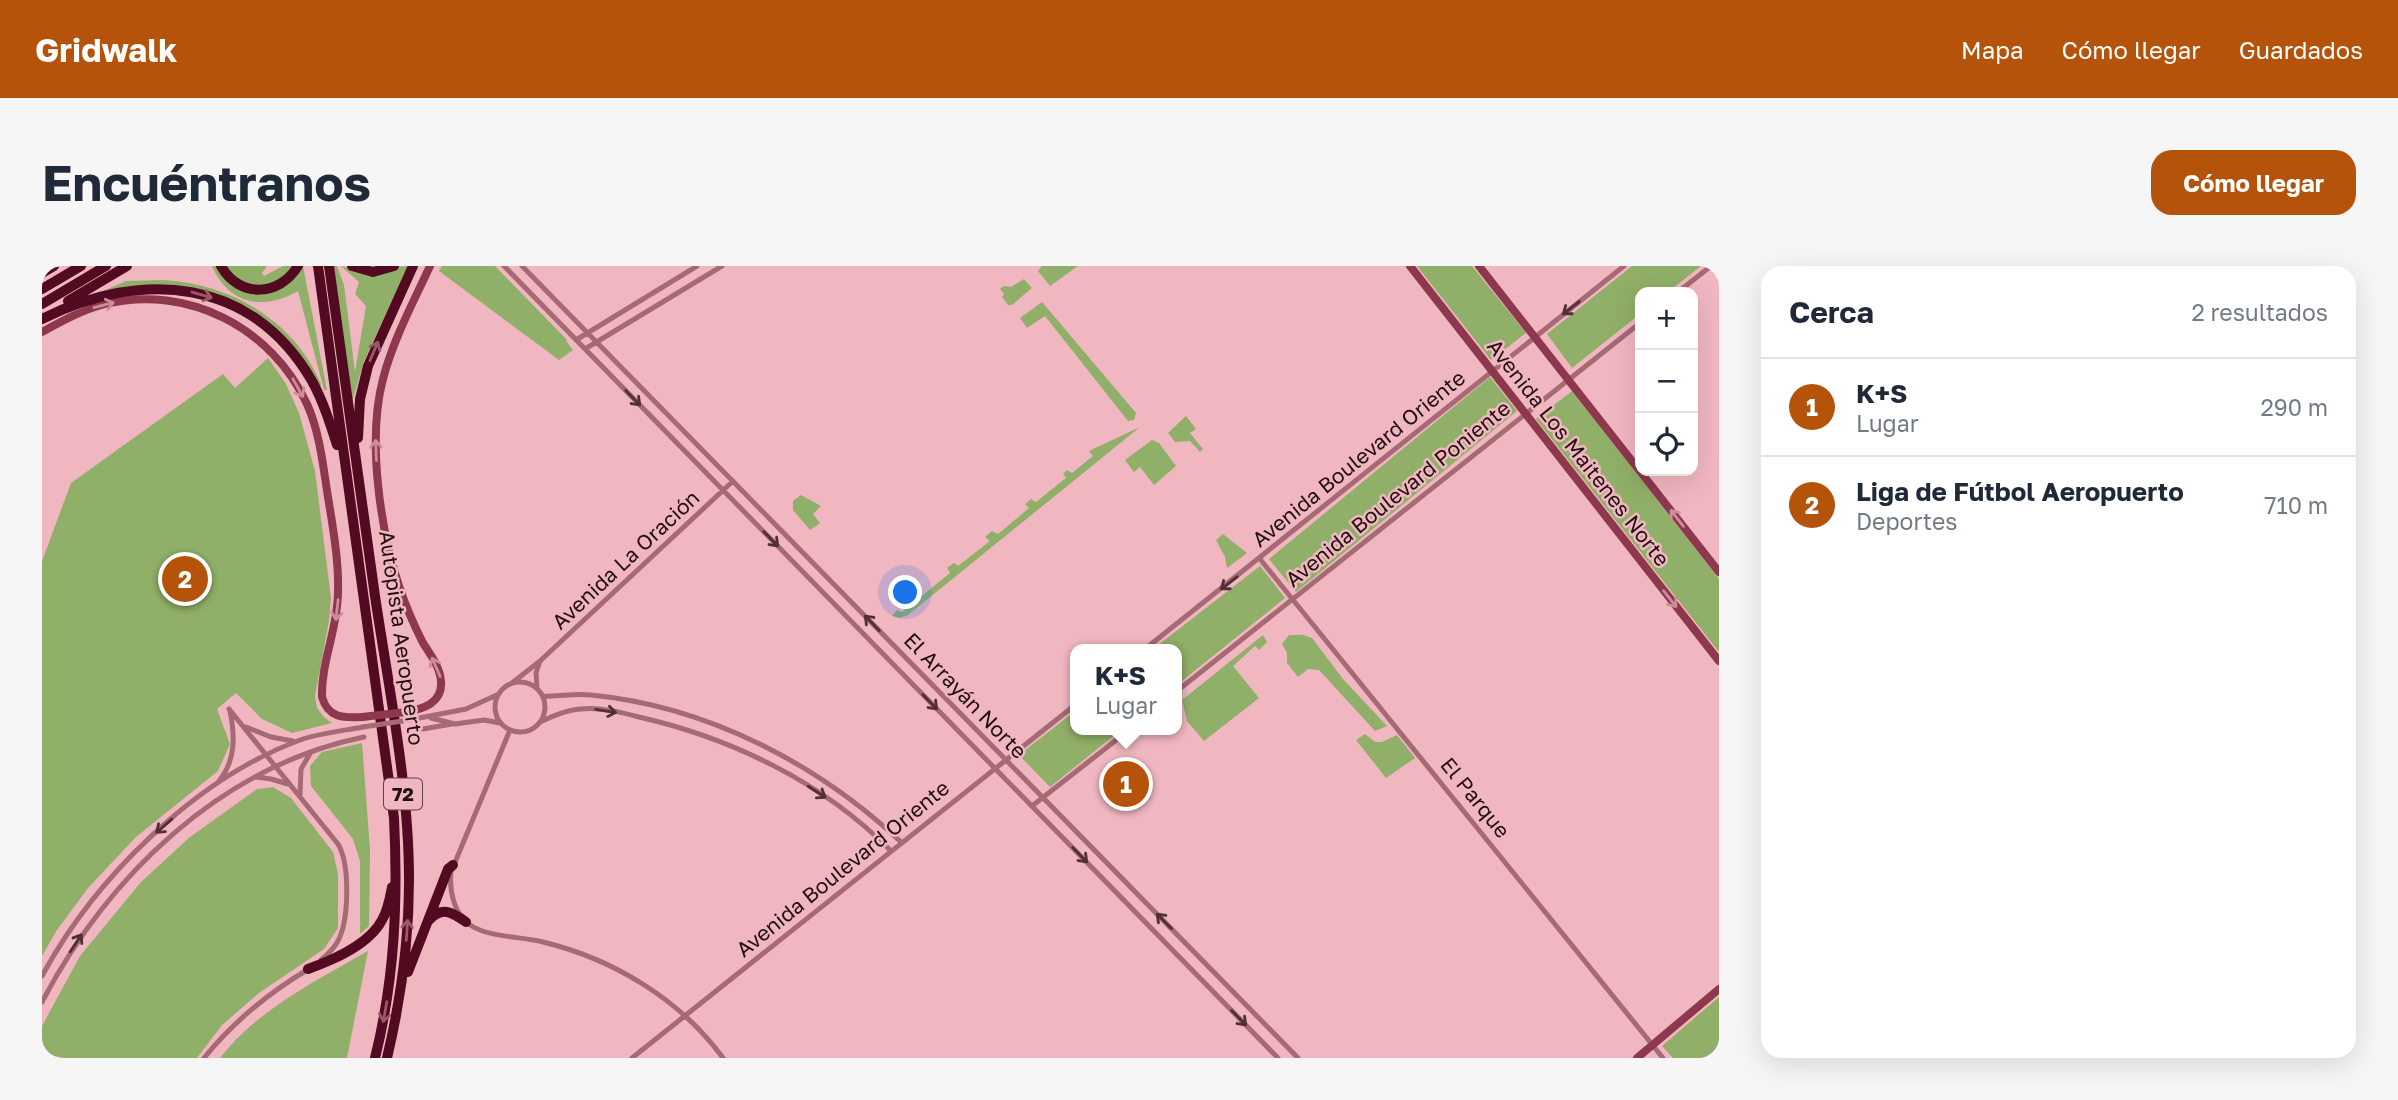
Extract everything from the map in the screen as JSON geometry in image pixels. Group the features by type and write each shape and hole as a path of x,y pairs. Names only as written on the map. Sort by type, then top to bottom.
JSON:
{"highway":[{"path":"42,273 54,266"},
{"path":"42,289 81,266"},
{"path":"42,304 106,266"},
{"path":"42,318 127,266"},
{"path":"221,266 234,283 257,291 279,285 289,278 298,266"},
{"name":"Autopista Aeropuerto","path":"318,266 405,815 408,914 400,998 387,1058"},
{"name":"Autopista Aeropuerto","path":"329,266 390,783 396,871 396,916 391,977 374,1058"},
{"path":"352,266 373,272 394,266"},
{"path":"351,466 365,376 414,266"},
{"path":"42,318 97,296 137,289 188,291 234,307 274,333 305,370 351,466"},
{"path":"400,998 448,869 453,864"},
{"path":"308,969 360,943 377,928 386,913 396,871"},
{"path":"427,923 437,913 446,911 467,922"}],"street":[{"path":"407,716 432,703 439,693 441,680 408,610 394,569 378,476 376,425 379,395 387,366 430,266"},
{"name":"El Arrayán Norte","path":"504,266 1278,1058"},
{"name":"El Arrayán Norte","path":"522,266 1298,1058"},
{"path":"576,340 697,266"},
{"path":"585,349 722,266"},
{"name":"Avenida Los Maitenes Norte","path":"1410,266 1719,661"},
{"path":"1479,266 1719,572"},
{"name":"Avenida Boulevard Oriente","path":"1151,644 1624,266"},
{"path":"1684,287 1711,266"},
{"path":"42,332 73,315 103,305 134,300 173,301 232,321 257,339 285,367 307,404 316,428 337,569 337,612 322,697 325,706 335,716 362,722"},
{"name":"Avenida Boulevard Poniente","path":"1182,687 1635,327"},
{"name":"Avenida La Oración","path":"512,683 540,661 733,481"},
{"name":"El Parque","path":"1260,558 1662,1058"},
{"path":"537,688 540,661"},
{"path":"421,718 466,709 499,694 512,683 526,683 537,688 543,696 545,710 540,722"},
{"path":"499,694 495,711 501,724"},
{"path":"543,696 587,694 628,701 678,713 731,732 779,754 826,782 859,805 901,842"},
{"path":"204,1058 248,1010 328,954 340,936 346,873 344,854 338,844 229,709 234,732 233,747 227,769 217,784"},
{"path":"423,729 484,720 501,724 510,730 528,732 540,722 570,710 598,709 650,719 701,734 753,756 812,788 849,814 890,850"},
{"name":"Avenida Boulevard Oriente","path":"632,1058 1070,709"},
{"path":"42,976 75,922 113,875 162,828 217,784 266,755 299,741 362,722 407,716 455,724"},
{"path":"243,725 279,739 299,741"},
{"path":"510,730 453,864 450,878 452,896 467,922 484,931 548,943 598,960 640,982 685,1016 723,1058"},
{"path":"1032,806 1123,735"},
{"path":"42,1002 87,928 138,867 196,816 253,777 313,749 364,737"},
{"path":"301,797 301,769 313,749"},
{"path":"253,777 291,785"},
{"path":"1637,1058 1719,989"}],"green space":[{"path":"212,266 217,266 257,293 303,266 327,390 324,390 298,291 273,301 249,301 228,289"},
{"path":"225,266 267,266 262,273 264,276 283,266 294,266 268,286 242,283"},
{"path":"334,266 337,266 344,285 355,372 366,306 355,294 359,282 341,266 352,269 408,266 364,361 353,399 348,399"},
{"path":"442,266 495,266 567,340 573,350 559,360 439,271"},
{"path":"1042,266 1078,266 1050,286 1038,271"},
{"path":"1417,266 1472,266 1526,333 1491,360"},
{"path":"1632,266 1701,266 1674,287 1635,287 1635,318 1572,368 1547,334"},
{"path":"1024,279 1032,288 1012,305 1008,305 1000,289 1004,286 1011,287"},
{"path":"163,280 212,289 257,309 295,342 321,384 320,390 314,378 238,305 145,285 101,292 126,281"},
{"path":"1042,302 1136,413 1134,420 1128,421 1045,316 1027,328 1020,318"},
{"path":"268,358 286,384 299,413 315,471 331,598 315,696 317,708 332,723 292,733 262,719 236,693 217,709 230,744 218,771 136,837 88,888 57,930 42,956 42,561 71,483 223,374 235,388"},
{"path":"1490,377 1517,411 1296,592 1269,559"},
{"path":"1572,391 1635,472 1635,476 1638,476 1719,579 1719,652 1536,419"},
{"path":"1186,416 1196,429 1190,433 1203,449 1200,452 1190,441 1175,442 1168,433"},
{"path":"1140,427 908,615 900,618 892,616 897,610 902,612 950,573 947,568 954,563 958,566 990,541 985,537 992,531 998,534 1029,508 1025,504 1031,499 1036,502 1066,478 1063,474 1067,470 1072,473 1093,456 1089,451"},
{"path":"1152,440 1159,443 1176,466 1154,485 1140,467 1134,472 1125,460"},
{"path":"801,495 821,506 813,514 820,523 810,530 793,510 793,501"},
{"path":"1223,534 1247,553 1227,568 1225,557 1216,540"},
{"path":"1260,566 1285,598 1182,681 1182,644 1159,644"},
{"path":"1263,635 1267,642 1259,650 1255,646 1233,666 1259,698 1204,741 1187,721 1182,700"},
{"path":"1289,635 1312,638 1343,679 1387,726 1375,731 1319,670 1308,669 1298,677 1287,663 1287,653 1282,644"},
{"path":"1070,715 1070,735 1115,735 1050,787 1019,755"},
{"path":"1365,734 1375,742 1382,742 1397,735 1415,758 1386,778 1356,740"},
{"path":"362,743 370,849 369,926 360,934 360,861 353,839 311,786 310,766 322,752"},
{"path":"273,787 291,798 333,852 338,873 338,928 324,949 259,993 222,1025 197,1058 64,1058 42,1053 42,1026 80,956 141,882 190,837 257,789"},
{"path":"368,951 347,1058 220,1058 252,1025 289,997"},
{"path":"1719,997 1719,1053 1713,1058 1673,1058 1662,1046"}],"place":[{"name":"Liga de Fútbol Aeropuerto","path":"185,579"},
{"name":"K+S","path":"1126,784"}]}
